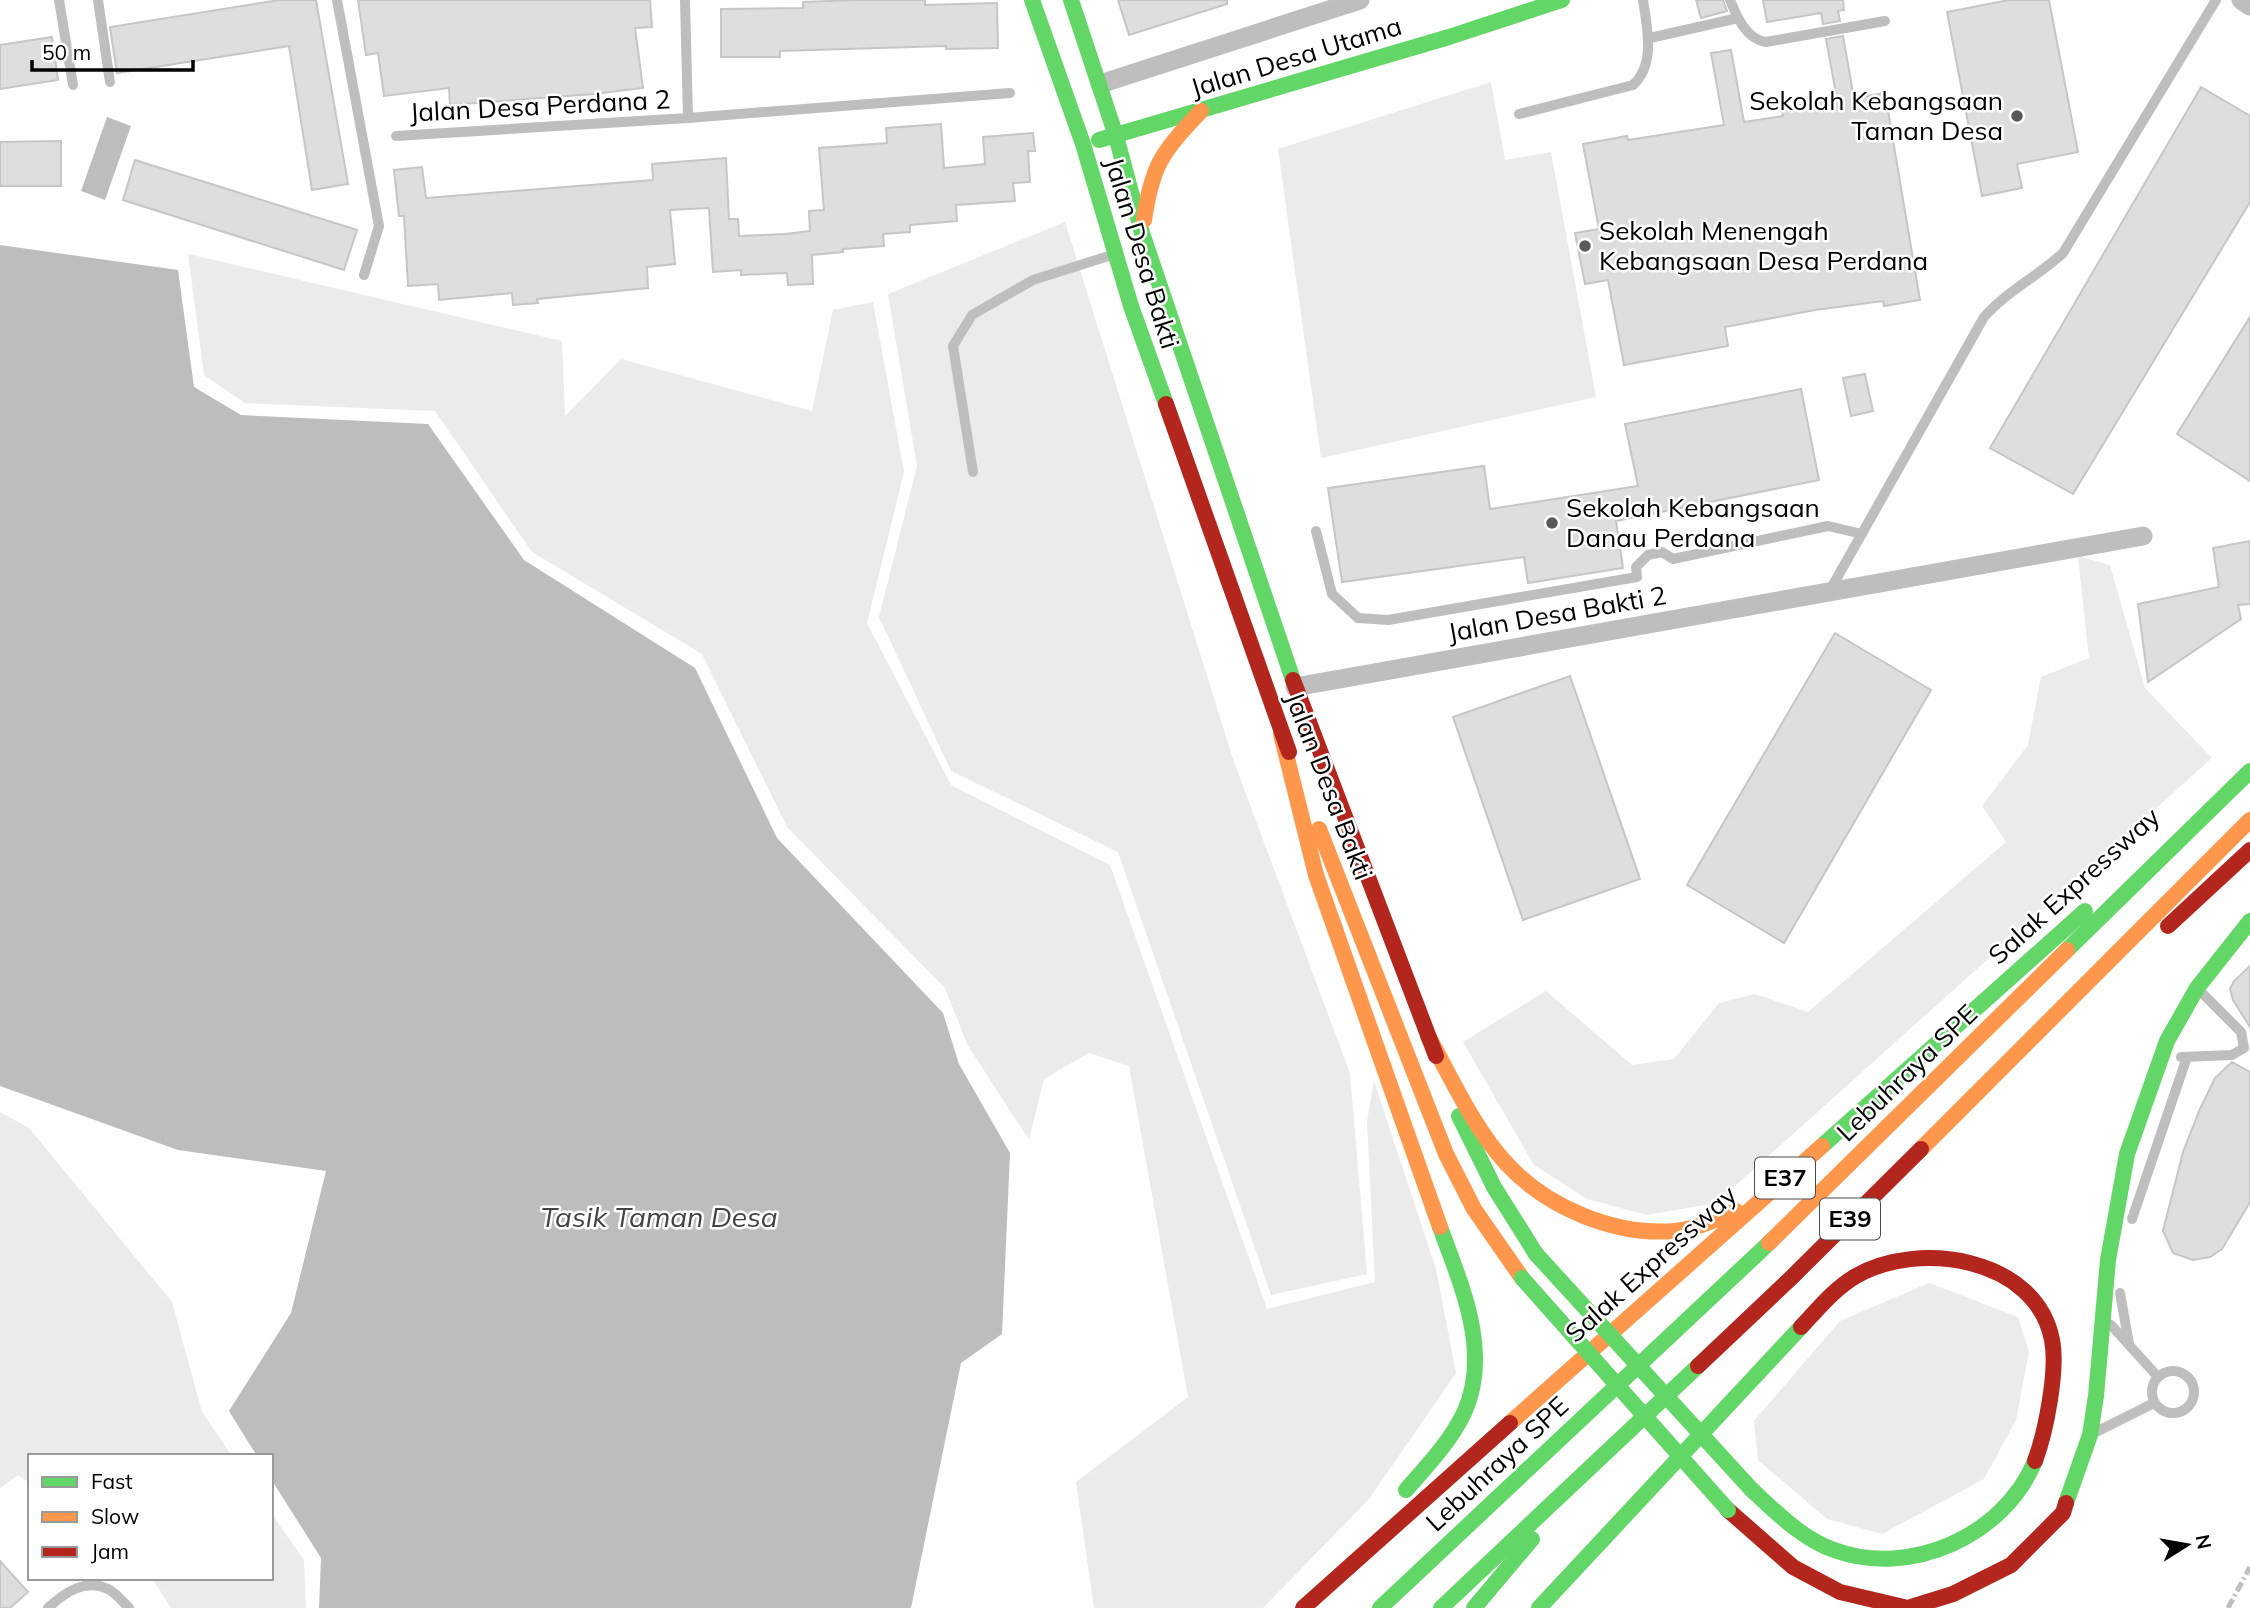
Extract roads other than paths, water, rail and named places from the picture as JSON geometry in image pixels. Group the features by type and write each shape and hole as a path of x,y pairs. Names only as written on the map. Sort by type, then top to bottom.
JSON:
{"main road":[{"name":"Jalan Desa Bakti","path":"1032,0 1083,144 1130,306 1281,734 1447,1154 1474,1209 1522,1278 1728,1510 1793,1567 1840,1592 1908,1608 1953,1594 2011,1565 2063,1513 2090,1435 2108,1261 2127,1154 2167,1041 2197,988 2250,921"},
{"name":"Jalan Desa Bakti","path":"1071,0 1116,136 1142,233 1295,687 1479,1163 1536,1254 1752,1490 1799,1532 1833,1550 1867,1560 1901,1560 1938,1550 2000,1513 2029,1475 2045,1426 2053,1367 2052,1339 2041,1311 2010,1280 1971,1265 1930,1256 1889,1262 1849,1279 1814,1313 1538,1608"},
{"name":"Jalan Desa Utama","path":"1083,144 1448,37 1562,0"},
{"path":"1142,233 1149,184 1156,166 1167,148 1201,111"},
{"path":"1281,734 1316,875 1471,1314 1475,1359 1473,1387 1458,1425 1317,1594"},
{"name":"Salak Expressway","path":"1303,1608 2092,905 2250,758"},
{"name":"Lebuhraya SPE","path":"1380,1608 1765,1247 2250,771"},
{"name":"E39","path":"1441,1608 1790,1279 2250,820"},
{"path":"2161,933 2250,850"},
{"path":"1452,1608 2141,952"},
{"path":"1428,1036 1482,1132 1507,1165 1530,1186 1586,1218 1646,1231 1676,1231 1707,1223 1762,1198"},
{"path":"1474,1608 1543,1527 1609,1457"}],"street":[{"path":"1100,84 1360,0"},
{"path":"2241,0 2250,6"},
{"name":"Jalan Desa Bakti 2","path":"1295,687 2143,537"}],"lane":[{"path":"59,0 73,85"},
{"path":"98,0 110,82"},
{"path":"337,0 379,226 364,275"},
{"path":"685,0 688,118"},
{"path":"1519,114 1633,85 1643,73 1650,38 1643,0"},
{"path":"1730,0 1738,18 1753,38 1766,42 1885,21"},
{"path":"1829,592 1984,317 1997,302 2045,270 2063,253 2216,0"},
{"path":"1650,38 1738,18"},
{"name":"Jalan Desa Perdana 2","path":"396,136 688,118 1010,93"},
{"path":"973,472 953,346 972,315 1033,280 1115,254"},
{"path":"1316,531 1332,594 1357,618 1388,620 1637,577 1636,567 1648,555 1662,552 1673,559 1828,526 1862,534"},
{"path":"2161,1057 2232,1055 2244,1048 2241,1032 2197,988"},
{"path":"2129,1236 2131,1223 2187,1057"},
{"path":"2120,1288 2129,1344"},
{"path":"2103,1317 2158,1377"},
{"path":"2170,1371 2183,1374 2192,1385 2193,1398 2185,1409 2172,1413 2154,1403 2152,1389 2158,1377 2170,1371"},
{"path":"2090,1435 2154,1403"},
{"path":"48,1608 72,1588 91,1585 109,1589 129,1608"}],"water":[{"path":"107,117 131,126 105,200 81,191"},
{"name":"Tasik Taman Desa","path":"0,245 178,270 194,387 241,415 428,424 524,560 695,668 777,838 943,1013 959,1064 1010,1153 1002,1334 961,1363 911,1608 319,1608 321,1558 273,1482 273,1454 256,1454 229,1411 291,1313 326,1171 178,1150 0,1086"}],"railway":[{"path":"2228,1608 2250,1567"}],"place":[{"name":"Sekolah Kebangsaan Taman Desa","path":"2017,116"},
{"name":"Sekolah Menengah Kebangsaan Desa Perdana","path":"1585,246"},
{"name":"Sekolah Kebangsaan Danau Perdana","path":"1552,523"}]}
